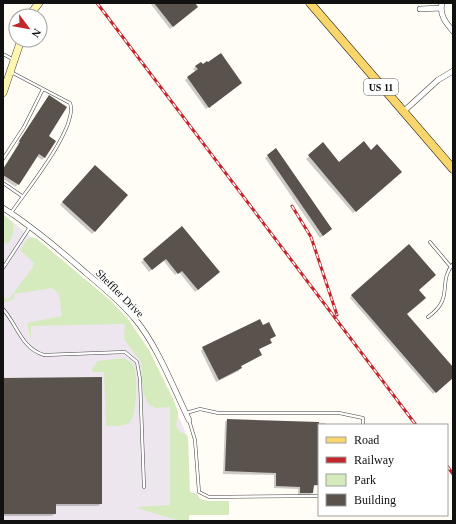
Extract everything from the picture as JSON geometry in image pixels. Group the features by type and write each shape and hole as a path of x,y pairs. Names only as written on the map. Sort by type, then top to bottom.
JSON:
{"main road":[{"name":"US 11","path":"310,3 402,112 453,169"}],"street":[{"path":"420,9 441,5 444,20 453,31"},
{"path":"3,92 18,48"},
{"path":"402,112 438,80 453,71"},
{"name":"Sheffler Drive","path":"3,208 31,227 106,290 136,319 156,351 189,420"}],"lane":[{"path":"3,54 14,61"},
{"path":"11,72 70,103 71,112 60,143 11,213"},
{"path":"3,159 24,127 43,88"},
{"path":"3,183 22,196"},
{"path":"3,268 31,227"},
{"path":"428,317 442,305 447,278 452,265 430,242"},
{"path":"3,309 24,342 35,352 44,355 125,352 137,362 140,380 144,487"},
{"path":"185,413 200,409 218,413 339,413 363,418 363,424"},
{"path":"189,420 195,440 199,492 209,497 318,496"}],"shaded area":[{"path":"3,214 120,311 156,365 188,438 189,521 3,521"}],"green space":[{"path":"3,214 13,223 13,234 8,244 3,242"},
{"path":"32,237 37,239 111,301 128,319 149,350 174,401 178,412 176,426 180,432 186,434 188,438 190,492 197,494 200,499 208,501 229,501 229,515 189,515 189,521 180,521 137,508 170,505 170,407 156,408 148,404 143,392 141,362 124,339 125,324 31,326 31,339 27,323 62,316 59,294 52,288 14,294 14,299 7,302 3,301 3,297 8,300 33,267 34,263 20,250 27,240"},
{"path":"124,358 132,364 135,369 136,388 134,412 128,424 106,426 104,372 92,372 93,367 98,361"}],"building":[{"path":"154,3 195,3 198,7 173,27"},
{"path":"221,53 242,83 209,108 187,77 198,69 195,66 201,62 203,64 207,61 208,62"},
{"path":"49,95 67,107 49,136 56,141 45,158 39,154 19,185 3,175 3,169"},
{"path":"364,141 371,150 377,144 402,172 356,212 308,155 323,142 339,162"},
{"path":"276,148 332,229 323,236 267,155"},
{"path":"95,165 128,195 95,232 62,202"},
{"path":"182,226 220,272 198,290 182,271 178,274 166,259 152,270 143,259"},
{"path":"409,244 436,275 419,290 426,298 407,314 453,367 453,378 436,393 351,295"},
{"path":"260,319 263,325 269,322 276,336 270,339 272,343 259,349 262,355 219,380 202,347"},
{"path":"102,377 102,504 56,504 56,514 3,514 3,378"},
{"path":"227,419 319,422 318,485 314,485 313,493 300,493 300,487 276,486 276,473 225,471"}],"railway":[{"path":"97,3 415,424"},
{"path":"292,206 311,237 337,315"},
{"path":"448,467 453,474"}]}
